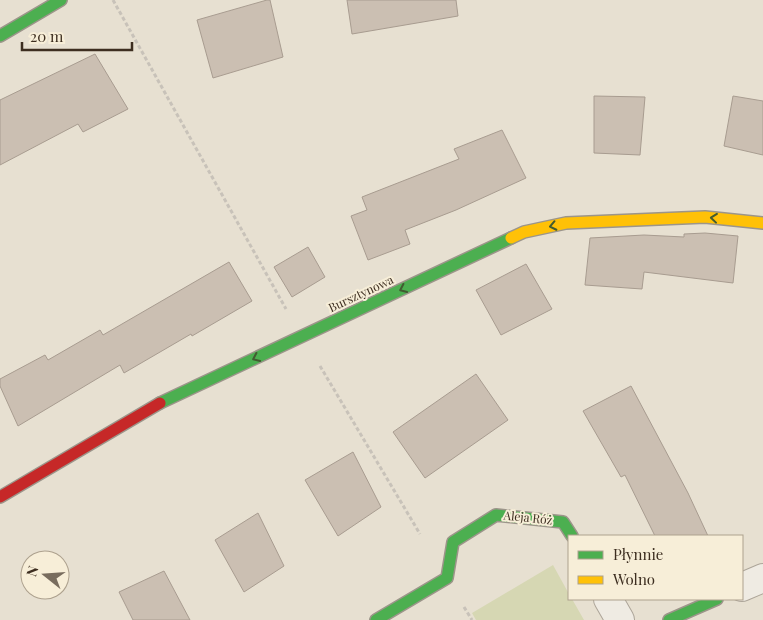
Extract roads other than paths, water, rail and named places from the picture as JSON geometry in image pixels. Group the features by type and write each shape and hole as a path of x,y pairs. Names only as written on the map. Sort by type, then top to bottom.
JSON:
{"street":[{"path":"0,36 62,0"},
{"name":"Bursztynowa","path":"0,498 159,404 524,232 566,223 695,217 763,222"},
{"name":"Aleja Róż","path":"376,620 447,578 453,542 496,515 563,522 571,535"},
{"path":"743,588 763,578"},
{"path":"609,600 620,620"},
{"path":"670,620 715,600"}]}
